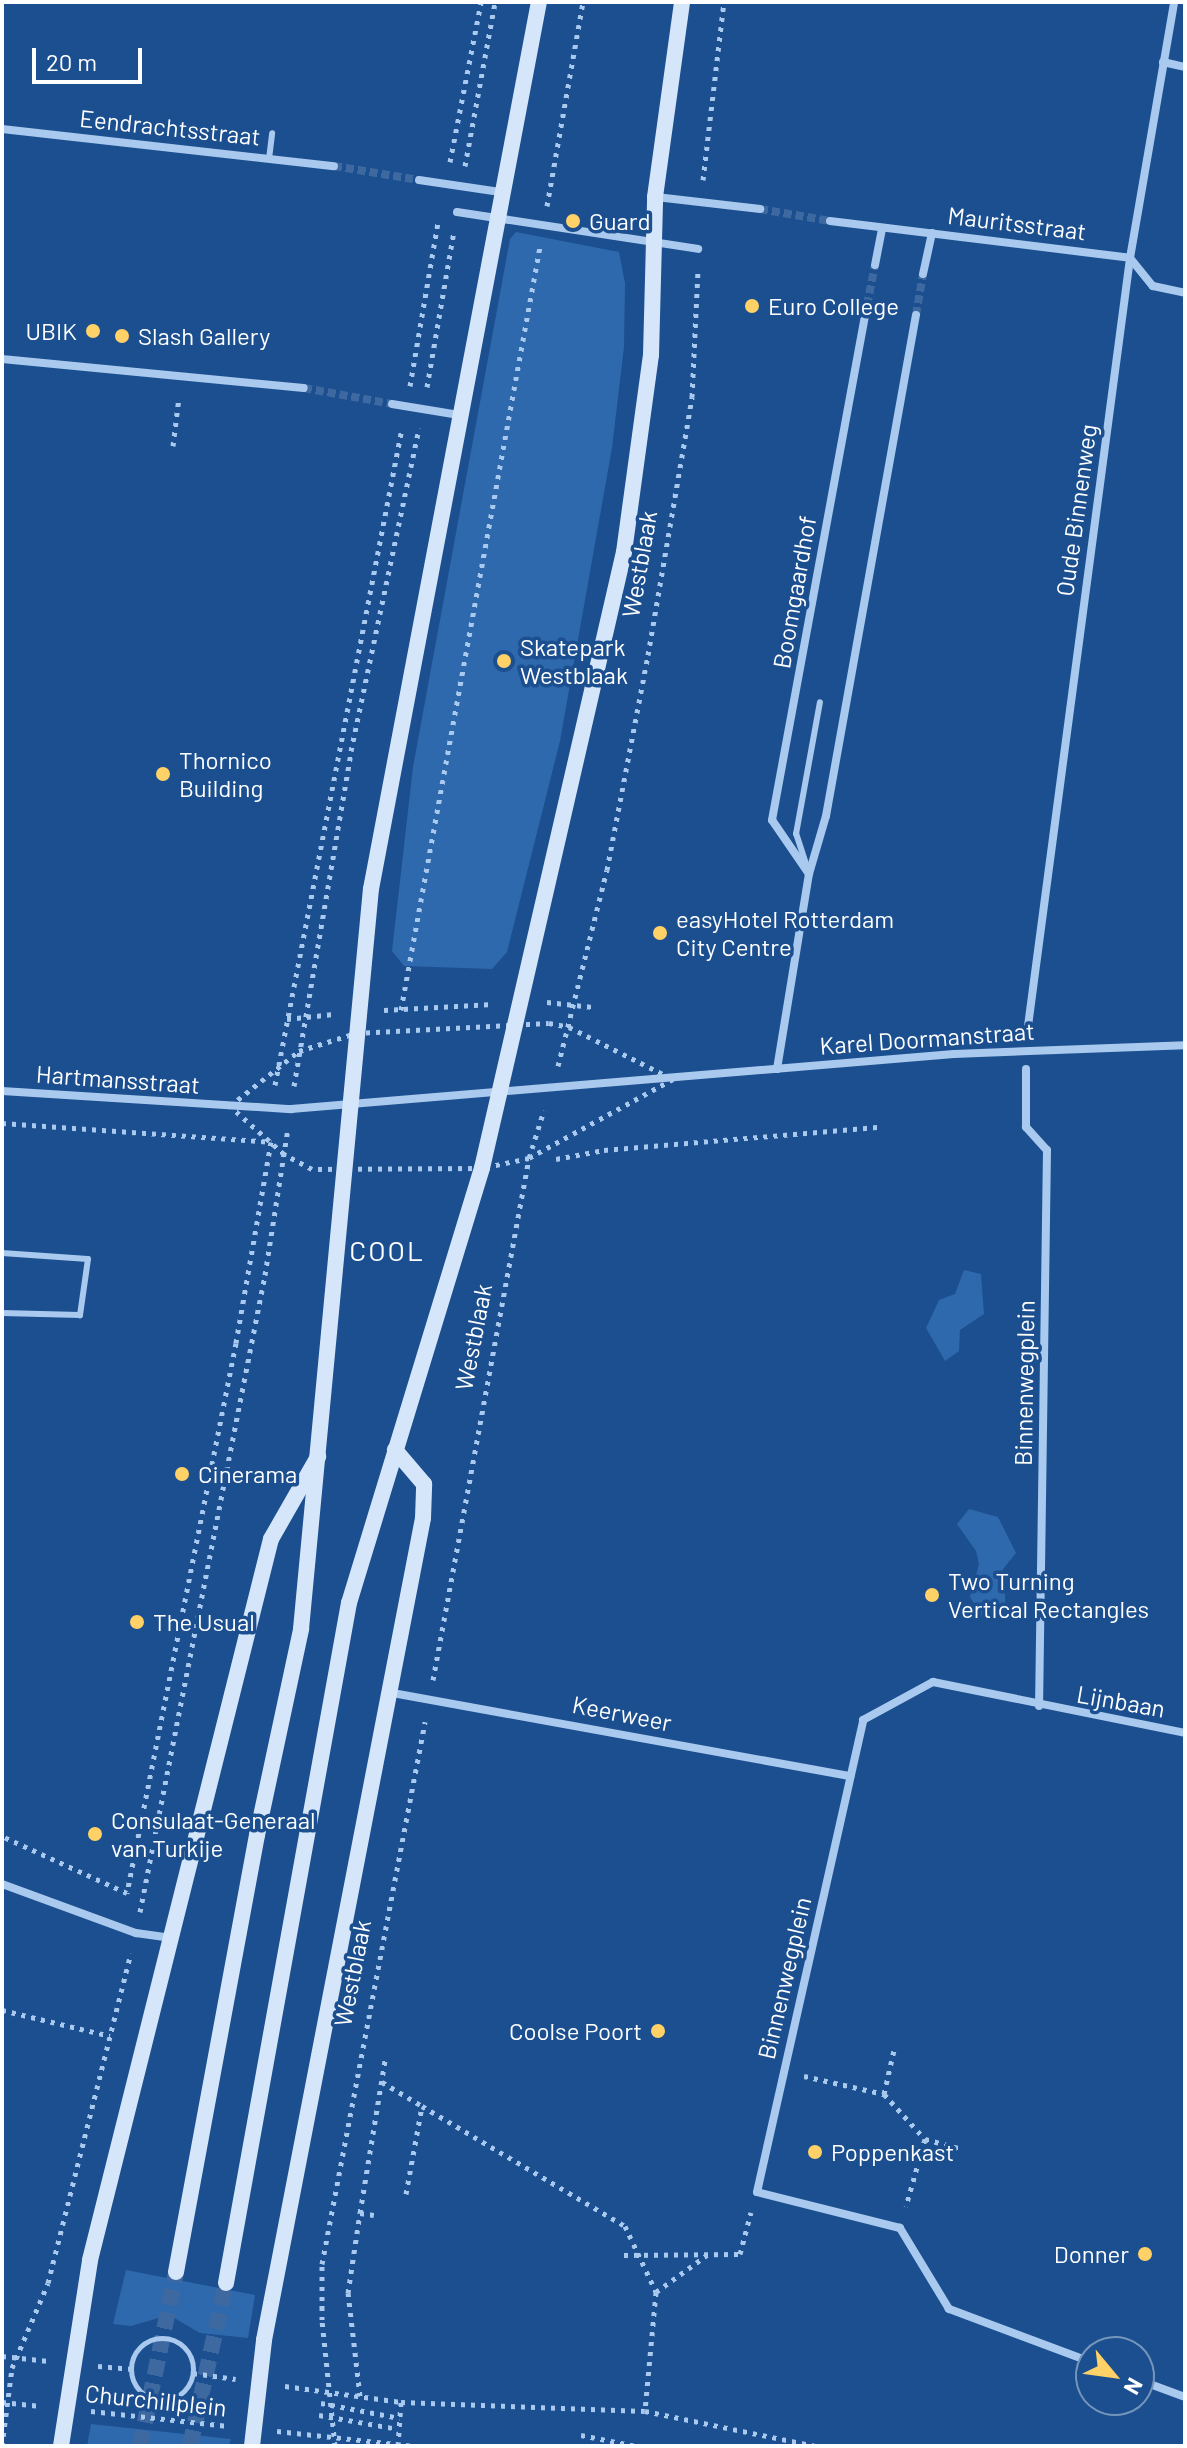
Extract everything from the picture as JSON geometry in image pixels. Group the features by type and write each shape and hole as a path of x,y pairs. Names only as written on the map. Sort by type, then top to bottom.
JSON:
{"main road":[{"path":"176,2272 257,1835 301,1629 321,1452 357,1010 371,889 495,218 539,2"},
{"name":"Westblaak","path":"226,2283 349,1603 482,1168 497,1092 522,1002 624,552 645,420 656,243 655,197 682,2"},
{"name":"Westblaak","path":"252,2446 259,2382 386,1691 424,1502 424,1484 395,1450"},
{"path":"61,2446 90,2260 174,1938 271,1539 321,1452"}],"street":[{"name":"Oude Binnenweg","path":"1028,1026 1130,258 1174,2"},
{"path":"1163,62 1185,67"},
{"name":"Eendrachtsstraat","path":"2,129 334,166"},
{"path":"419,180 500,192"},
{"path":"655,197 760,209"},
{"path":"457,212 698,249"},
{"name":"Mauritsstraat","path":"830,221 882,229 964,235 1130,258"},
{"path":"875,265 882,229"},
{"path":"923,274 932,233"},
{"path":"1130,258 1153,286 1185,293"},
{"name":"Boomgaardhof","path":"809,874 772,820 867,305"},
{"path":"777,1069 809,874 826,816 916,315"},
{"path":"2,359 304,388"},
{"path":"392,404 459,415"},
{"name":"Karel Doormanstraat","path":"350,1102 551,1091 954,1054 1185,1045"},
{"name":"Binnenwegplein","path":"1026,1069 1026,1127 1047,1150 1039,1706"},
{"name":"Hartmansstraat","path":"2,1091 270,1108 350,1102"},
{"name":"Binnenwegplein","path":"757,2192 863,1720 933,1682 1049,1708"},
{"name":"Keerweer","path":"386,1691 850,1776"},
{"name":"Lijnbaan","path":"1049,1708 1185,1733"},
{"path":"2,1884 136,1933 174,1938"},
{"path":"757,2192 900,2228 949,2309 1075,2356"},
{"path":"1155,2386 1185,2397"}],"lane":[{"path":"269,159 272,133"},
{"path":"809,874 796,834 820,702"},
{"path":"2,1253 88,1259 80,1315 2,1313"}],"path":[{"path":"2,1836 127,1893 236,1343 271,1142 270,1108 481,2"},
{"path":"461,187 495,2"},
{"path":"401,1010 583,2"},
{"path":"700,200 724,2"},
{"path":"457,212 423,408 351,751 299,1051 356,1033 549,1023 569,1027 673,1079"},
{"name":"Westblaak","path":"335,2437 322,2320 322,2264 529,1158 569,1027 613,839 690,412 698,249"},
{"path":"173,446 178,403"},
{"path":"287,1019 357,1010 522,1002 575,1003 593,1007"},
{"name":"Hartmansstraat","path":"230,1106 299,1051"},
{"path":"2,2446 4,2402 12,2368 48,2283 136,1933 265,1275 284,1154 312,1169 482,1168 529,1158 673,1079"},
{"path":"2,1123 271,1142"},
{"path":"556,1159 604,1150 880,1127"},
{"path":"2,2010 110,2036"},
{"path":"884,2094 894,2050"},
{"path":"360,2396 348,2293 385,2060"},
{"path":"784,2071 884,2094 925,2139 963,2149"},
{"path":"382,2082 625,2226 656,2292 645,2411"},
{"path":"406,2194 422,2106"},
{"path":"900,2228 925,2139"},
{"path":"624,2255 740,2254 757,2192"},
{"path":"360,2213 374,2215"},
{"path":"656,2292 707,2255"},
{"path":"164,2337 183,2345 193,2373 184,2392 155,2400 137,2388 130,2369 144,2343 164,2337"},
{"path":"193,2373 401,2402 645,2411 815,2446"},
{"name":"Churchillplein","path":"4,2402 416,2446"},
{"path":"398,2445 401,2402"},
{"path":"321,2403 400,2418"},
{"path":"319,2415 398,2429"},
{"path":"581,2435 636,2446"},
{"path":"335,2437 335,2446"}],"shaded area":[{"name":"Skatepark Westblaak","path":"516,232 619,252 625,283 624,347 612,448 560,741 507,952 492,969 404,966 392,951 413,767 510,239"},
{"path":"964,1270 981,1274 984,1314 960,1330 959,1351 945,1361 926,1328 939,1300 955,1294"},
{"path":"969,1509 998,1517 1016,1553 1003,1569 1006,1611 985,1621 970,1597 979,1564 976,1551 957,1524"},
{"path":"126,2270 255,2295 248,2338 200,2333 169,2315 131,2326 113,2324"},
{"path":"91,2424 231,2439 229,2446 87,2446"}],"tunnel":[{"path":"334,166 419,180"},
{"path":"760,209 830,221"},
{"path":"867,305 875,265"},
{"path":"916,315 923,274"},
{"path":"304,388 392,404"},
{"path":"140,2446 176,2272"},
{"path":"190,2446 226,2283"}],"place":[{"name":"Guard","path":"573,221"},
{"name":"Euro College","path":"752,306"},
{"name":"UBIK","path":"93,331"},
{"name":"Slash Gallery","path":"122,336"},
{"name":"Skatepark Westblaak","path":"504,661"},
{"name":"Thornico Building","path":"163,774"},
{"name":"easyHotel Rotterdam City Centre","path":"660,933"},
{"name":"Cinerama","path":"182,1474"},
{"name":"Two Turning Vertical Rectangles","path":"932,1595"},
{"name":"The Usual","path":"137,1622"},
{"name":"Consulaat-Generaal van Turkije","path":"95,1834"},
{"name":"Coolse Poort","path":"658,2031"},
{"name":"Poppenkast","path":"815,2152"},
{"name":"Donner","path":"1145,2254"}],"district":[{"name":"COOL","path":"387,1250"}]}
